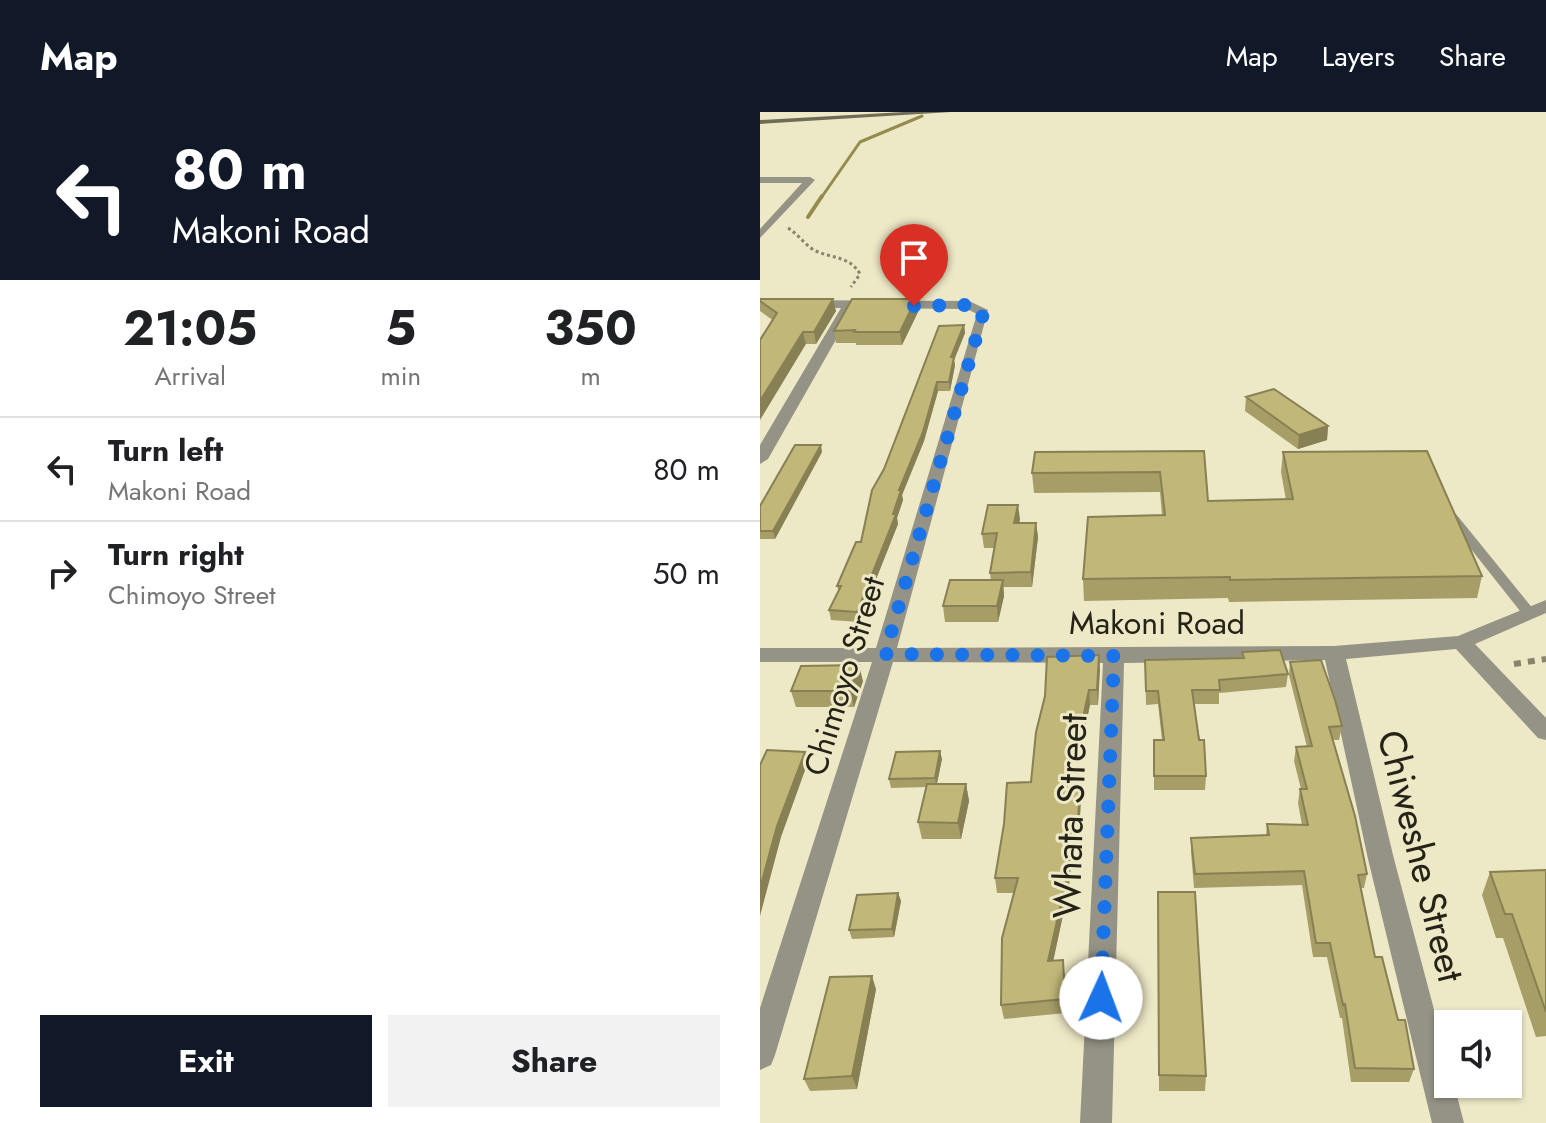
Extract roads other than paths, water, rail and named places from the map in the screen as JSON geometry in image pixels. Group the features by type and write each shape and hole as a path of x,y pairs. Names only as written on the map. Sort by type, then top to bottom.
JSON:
{"main road":[{"path":"760,122 947,112"}],"street":[{"path":"760,180 810,180 760,235"},
{"path":"760,215 776,215"},
{"path":"760,304 841,306 760,459"},
{"name":"Chimoyo Street","path":"760,1055 885,654 983,314 982,310 969,305 841,306"},
{"name":"Makoni Road","path":"760,655 1334,653 1461,642 1537,609"},
{"path":"1461,642 1546,732"},
{"name":"Chiweshe Street","path":"1334,653 1381,859 1448,1123"},
{"name":"Whata Street","path":"1096,1123 1114,656"}],"lane":[{"path":"1444,500 1455,522 1537,609"}],"waterway":[{"path":"821,198 860,142 922,116"},
{"path":"808,217 822,196"}]}
